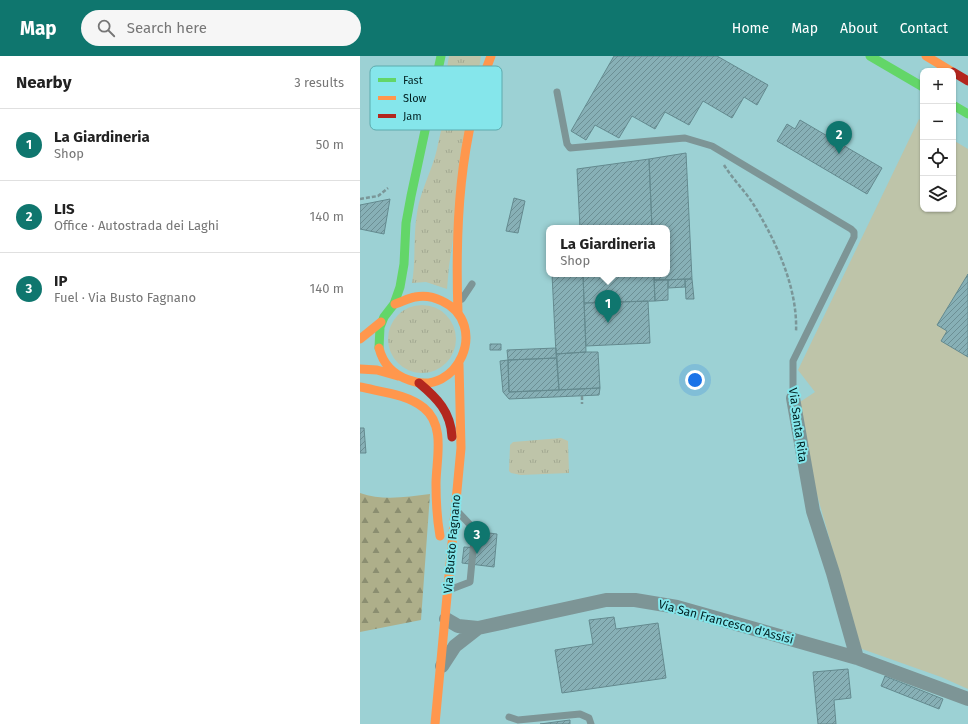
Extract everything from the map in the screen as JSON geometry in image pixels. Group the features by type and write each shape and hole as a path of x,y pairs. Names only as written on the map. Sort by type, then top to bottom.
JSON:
{"main road":[{"path":"439,66 441,56"},
{"path":"487,66 491,56"},
{"path":"870,56 920,85"},
{"path":"926,56 946,68"},
{"path":"956,74 968,81"},
{"path":"956,107 968,114"},
{"path":"360,339 381,322 395,304 404,269 407,218 425,130"},
{"path":"360,369 377,370 398,376 408,381 419,383 431,382 442,379 451,373 459,364 465,352 467,339 458,309 456,262 465,154 470,130"},
{"path":"395,304 408,297 422,295 436,297 458,309"},
{"path":"381,322 378,337 380,352 387,366 398,376"},
{"name":"Via Busto Fagnano","path":"435,724 446,619 454,508 462,434 459,364"},
{"path":"419,383 437,398 449,415 452,434 451,445"},
{"name":"Via Busto Fagnano","path":"360,387 414,402 425,409 432,418 438,437 436,504 440,540 446,489"}],"street":[{"name":"Via Santa Rita","path":"793,398 813,511 833,573 857,658"},
{"name":"Via San Francesco d'Assisi","path":"446,619 458,626 478,628 592,602 606,600 635,600 677,607 857,658 968,699"},
{"name":"Via San Francesco d'Assisi","path":"441,668 455,646 478,628"}],"lane":[{"path":"557,92 570,148 685,138 712,146"},
{"name":"Via Santa Rita","path":"712,146 745,164 854,232 854,237 793,361 793,398"},
{"path":"458,309 472,284"},
{"path":"447,591 470,582 474,530 454,508"},
{"path":"510,717 518,720 580,714 589,718 591,724"}],"path":[{"path":"712,146 751,201 780,259 793,296 795,337"},
{"path":"360,200 378,196 388,188"},
{"path":"582,396 582,404"}],"green space":[{"path":"449,56 481,56 479,66 448,66"},
{"path":"919,119 920,212 956,212 956,142 968,149 968,689 941,677 862,649 860,646 812,477 800,402 815,392 798,370"},
{"path":"442,130 470,130 449,266 447,289 426,282 412,283 417,213 435,157"},
{"path":"415,305 429,305 441,310 451,320 456,332 456,346 451,358 441,368 429,373 415,373 403,368 393,358 388,346 388,332 393,320 403,310"},
{"path":"561,438 568,441 569,473 521,475 511,473 509,471 510,445 513,442"},
{"path":"360,493 386,498 430,494 421,620 360,632"}],"building":[{"path":"614,56 717,56 768,85 757,105 744,97 732,118 703,101 689,125 665,112 655,129 632,116 619,138 595,125 586,140 571,131"},
{"path":"800,120 882,168 867,194 777,141 787,124 795,129"},
{"path":"686,153 692,279 654,280 654,277 670,277 670,225 652,225 649,159"},
{"path":"649,159 652,225 580,225 577,169"},
{"path":"514,198 525,201 518,233 506,231"},
{"path":"390,199 384,234 360,229 360,205"},
{"path":"968,274 968,357 941,341 947,331 937,325"},
{"path":"552,277 583,277 586,352 556,354"},
{"path":"583,277 654,277 655,301 584,303"},
{"path":"685,279 692,279 694,299 686,299"},
{"path":"685,279 685,287 668,288 668,280"},
{"path":"654,280 668,280 668,300 655,301"},
{"path":"648,301 650,343 586,346 584,303"},
{"path":"490,344 501,344 501,350 490,350"},
{"path":"556,348 557,358 508,360 507,350"},
{"path":"598,352 600,388 559,390 556,354"},
{"path":"557,358 559,390 509,392 508,360"},
{"path":"508,360 509,392 600,388 599,395 509,399 503,392 500,361"},
{"path":"360,428 364,428 366,453 360,453"},
{"path":"481,532 497,534 494,567 462,563 464,547 479,548"},
{"path":"614,617 616,629 658,623 666,678 562,693 555,650 593,644 589,620"},
{"path":"848,669 851,698 834,700 836,724 818,724 813,672"},
{"path":"885,676 943,699 939,709 881,686"},
{"path":"570,720 570,724 540,724"}],"traffic: fast":[{"path":"439,66 441,56"},
{"path":"870,56 920,85"},
{"path":"956,107 968,114"},
{"path":"379,348 380,327 384,317 394,304 400,287 404,264 406,223 425,130"}],"traffic: slow":[{"path":"487,66 491,56"},
{"path":"926,56 946,68"},
{"path":"458,313 457,248 461,183 470,130"},
{"path":"379,348 386,364 394,372 409,380 426,383 441,379 453,369 462,356 466,341 464,326 457,312 436,298 422,296 395,304"},
{"path":"360,339 381,322"},
{"path":"435,724 461,448 459,364"},
{"path":"360,369 377,370 398,376"},
{"path":"360,387 394,394 410,400 417,403 431,415 435,424 438,444 436,490 437,517 440,536"}],"traffic: jam":[{"path":"956,74 968,81"},
{"path":"419,383 432,394 442,406 449,420 452,437"}],"place":[{"name":"LIS","path":"839,154"},
{"name":"La Giardineria","path":"608,323"},
{"name":"IP","path":"477,554"}]}
